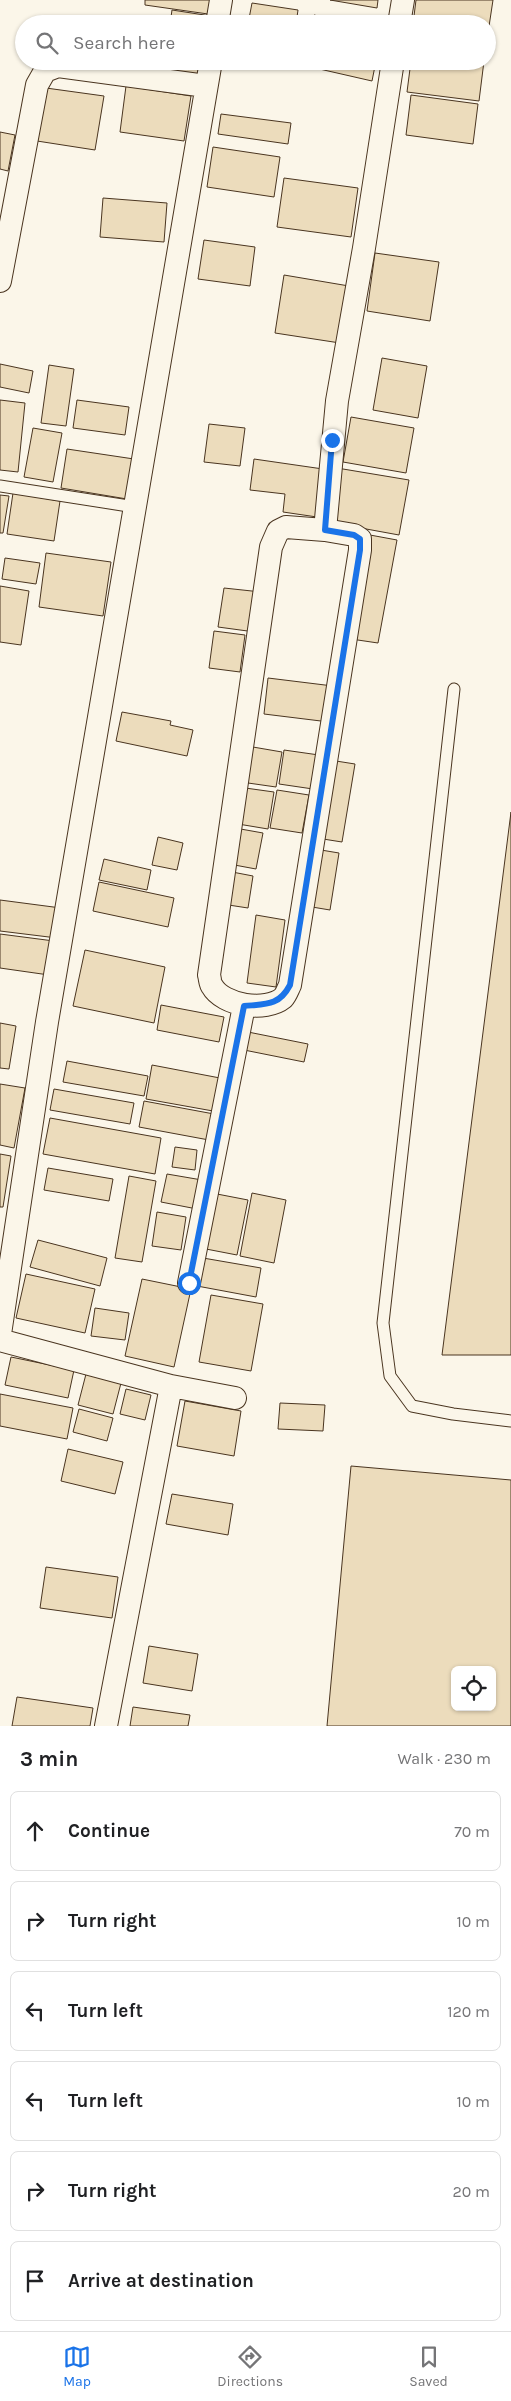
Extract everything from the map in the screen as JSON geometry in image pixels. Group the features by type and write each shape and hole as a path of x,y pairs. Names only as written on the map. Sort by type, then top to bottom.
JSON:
{"street":[{"path":"218,15 221,0"},
{"path":"400,15 403,0"},
{"path":"0,281 37,85 44,71 47,70"},
{"path":"88,70 206,86"},
{"path":"0,1334 47,1022 209,70"},
{"path":"325,530 337,401 364,248 392,70"},
{"path":"286,527 325,530 354,535 360,539 360,550 290,985 284,998 271,1004 244,1006 223,996 212,987 209,975 271,548 278,531 286,527"},
{"path":"189,1283 244,1006"},
{"path":"0,1340 171,1386 235,1398"},
{"path":"106,1726 171,1386"}],"lane":[{"path":"0,486 135,507"},
{"path":"454,689 384,1324 390,1376 412,1406 453,1414 511,1421"}],"building":[{"path":"145,0 217,0 215,15 145,5"},
{"path":"330,0 378,0 377,8"},
{"path":"416,0 493,0 491,15 414,15"},
{"path":"252,3 298,10 297,15 250,15"},
{"path":"172,10 204,15 171,15"},
{"path":"162,70 203,70 202,76"},
{"path":"324,70 374,70 372,81"},
{"path":"410,70 483,70 479,101 407,92"},
{"path":"126,86 191,96 184,141 120,132"},
{"path":"46,88 104,96 95,150 37,141"},
{"path":"411,95 478,104 473,144 406,135"},
{"path":"221,114 291,123 288,144 218,134"},
{"path":"0,132 15,135 8,171 0,169"},
{"path":"213,147 280,157 274,197 207,187"},
{"path":"284,178 358,188 351,237 277,227"},
{"path":"103,198 167,203 164,242 100,237"},
{"path":"204,240 255,247 250,286 198,279"},
{"path":"375,253 439,262 430,321 367,311"},
{"path":"284,275 349,286 340,343 275,333"},
{"path":"382,358 427,366 418,418 373,410"},
{"path":"0,364 33,371 29,393 0,387"},
{"path":"49,365 74,369 66,426 41,423"},
{"path":"0,400 25,403 18,472 0,470"},
{"path":"77,400 129,407 125,435 73,428"},
{"path":"351,417 414,428 406,473 343,462"},
{"path":"209,424 245,428 240,466 204,462"},
{"path":"33,428 62,433 53,482 24,477"},
{"path":"67,449 134,459 127,499 61,488"},
{"path":"254,459 323,469 317,517 283,512 285,494 250,490"},
{"path":"337,468 409,480 399,535 328,522"},
{"path":"13,493 60,501 54,541 7,534"},
{"path":"0,495 9,496 3,533 0,533"},
{"path":"370,535 397,540 378,643 351,639"},
{"path":"46,553 111,562 103,616 39,607"},
{"path":"5,558 40,563 36,584 2,579"},
{"path":"0,586 29,591 21,645 0,642"},
{"path":"224,588 261,592 255,632 218,627"},
{"path":"214,631 245,635 240,672 209,668"},
{"path":"268,678 333,686 329,722 264,714"},
{"path":"122,712 171,721 170,725 193,730 187,756 116,741"},
{"path":"247,746 282,752 276,787 241,782"},
{"path":"284,750 319,755 313,789 279,784"},
{"path":"336,761 355,764 342,842 323,839"},
{"path":"238,787 274,792 268,829 232,823"},
{"path":"277,790 309,795 302,833 270,828"},
{"path":"511,812 511,1355 442,1355"},
{"path":"235,828 263,833 256,869 229,864"},
{"path":"158,837 183,843 177,870 152,865"},
{"path":"321,850 339,853 330,910 312,907"},
{"path":"104,859 151,870 147,890 99,880"},
{"path":"227,871 253,876 248,908 222,904"},
{"path":"99,882 174,898 168,927 93,911"},
{"path":"0,900 61,908 57,938 0,931"},
{"path":"256,915 285,920 276,987 247,983"},
{"path":"0,934 54,941 49,975 0,968"},
{"path":"85,950 165,967 154,1023 73,1006"},
{"path":"161,1005 224,1017 219,1042 157,1030"},
{"path":"0,1023 16,1026 9,1069 0,1068"},
{"path":"243,1031 308,1044 304,1062 239,1049"},
{"path":"67,1061 148,1076 144,1096 63,1082"},
{"path":"152,1065 220,1078 213,1111 146,1099"},
{"path":"0,1084 25,1088 14,1148 0,1145"},
{"path":"54,1089 134,1103 130,1124 50,1110"},
{"path":"144,1101 214,1114 209,1140 139,1127"},
{"path":"50,1118 161,1138 155,1174 43,1154"},
{"path":"175,1147 197,1150 195,1170 172,1167"},
{"path":"0,1154 11,1156 3,1207 0,1207"},
{"path":"48,1168 113,1179 109,1201 44,1190"},
{"path":"167,1174 202,1180 197,1209 161,1202"},
{"path":"129,1176 156,1181 142,1262 115,1258"},
{"path":"252,1193 286,1200 274,1263 240,1256"},
{"path":"217,1194 248,1200 237,1255 206,1249"},
{"path":"157,1212 186,1217 181,1250 152,1246"},
{"path":"38,1240 107,1258 100,1286 30,1267"},
{"path":"203,1258 261,1268 256,1297 197,1286"},
{"path":"26,1274 95,1289 85,1333 16,1318"},
{"path":"142,1279 191,1289 174,1367 125,1356"},
{"path":"211,1295 263,1304 251,1371 199,1362"},
{"path":"95,1308 129,1313 125,1340 91,1336"},
{"path":"11,1357 74,1370 68,1398 5,1385"},
{"path":"86,1374 121,1383 113,1414 78,1405"},
{"path":"126,1389 151,1395 145,1420 120,1414"},
{"path":"0,1394 73,1408 67,1439 0,1426"},
{"path":"185,1401 241,1411 234,1456 177,1446"},
{"path":"280,1403 325,1405 323,1431 278,1429"},
{"path":"79,1409 113,1418 107,1441 73,1432"},
{"path":"68,1449 123,1462 115,1494 61,1481"},
{"path":"351,1466 511,1480 511,1726 327,1726"},
{"path":"172,1494 233,1504 228,1535 166,1524"},
{"path":"46,1567 118,1577 112,1618 40,1608"},
{"path":"149,1646 198,1654 192,1691 143,1683"},
{"path":"17,1697 93,1708 90,1726 12,1726"},
{"path":"133,1707 190,1715 188,1726 130,1726"}],"route":[{"path":"189,1283 244,1006 271,1004 284,998 290,985 360,550 360,539 354,535 325,530 332,440"}]}
